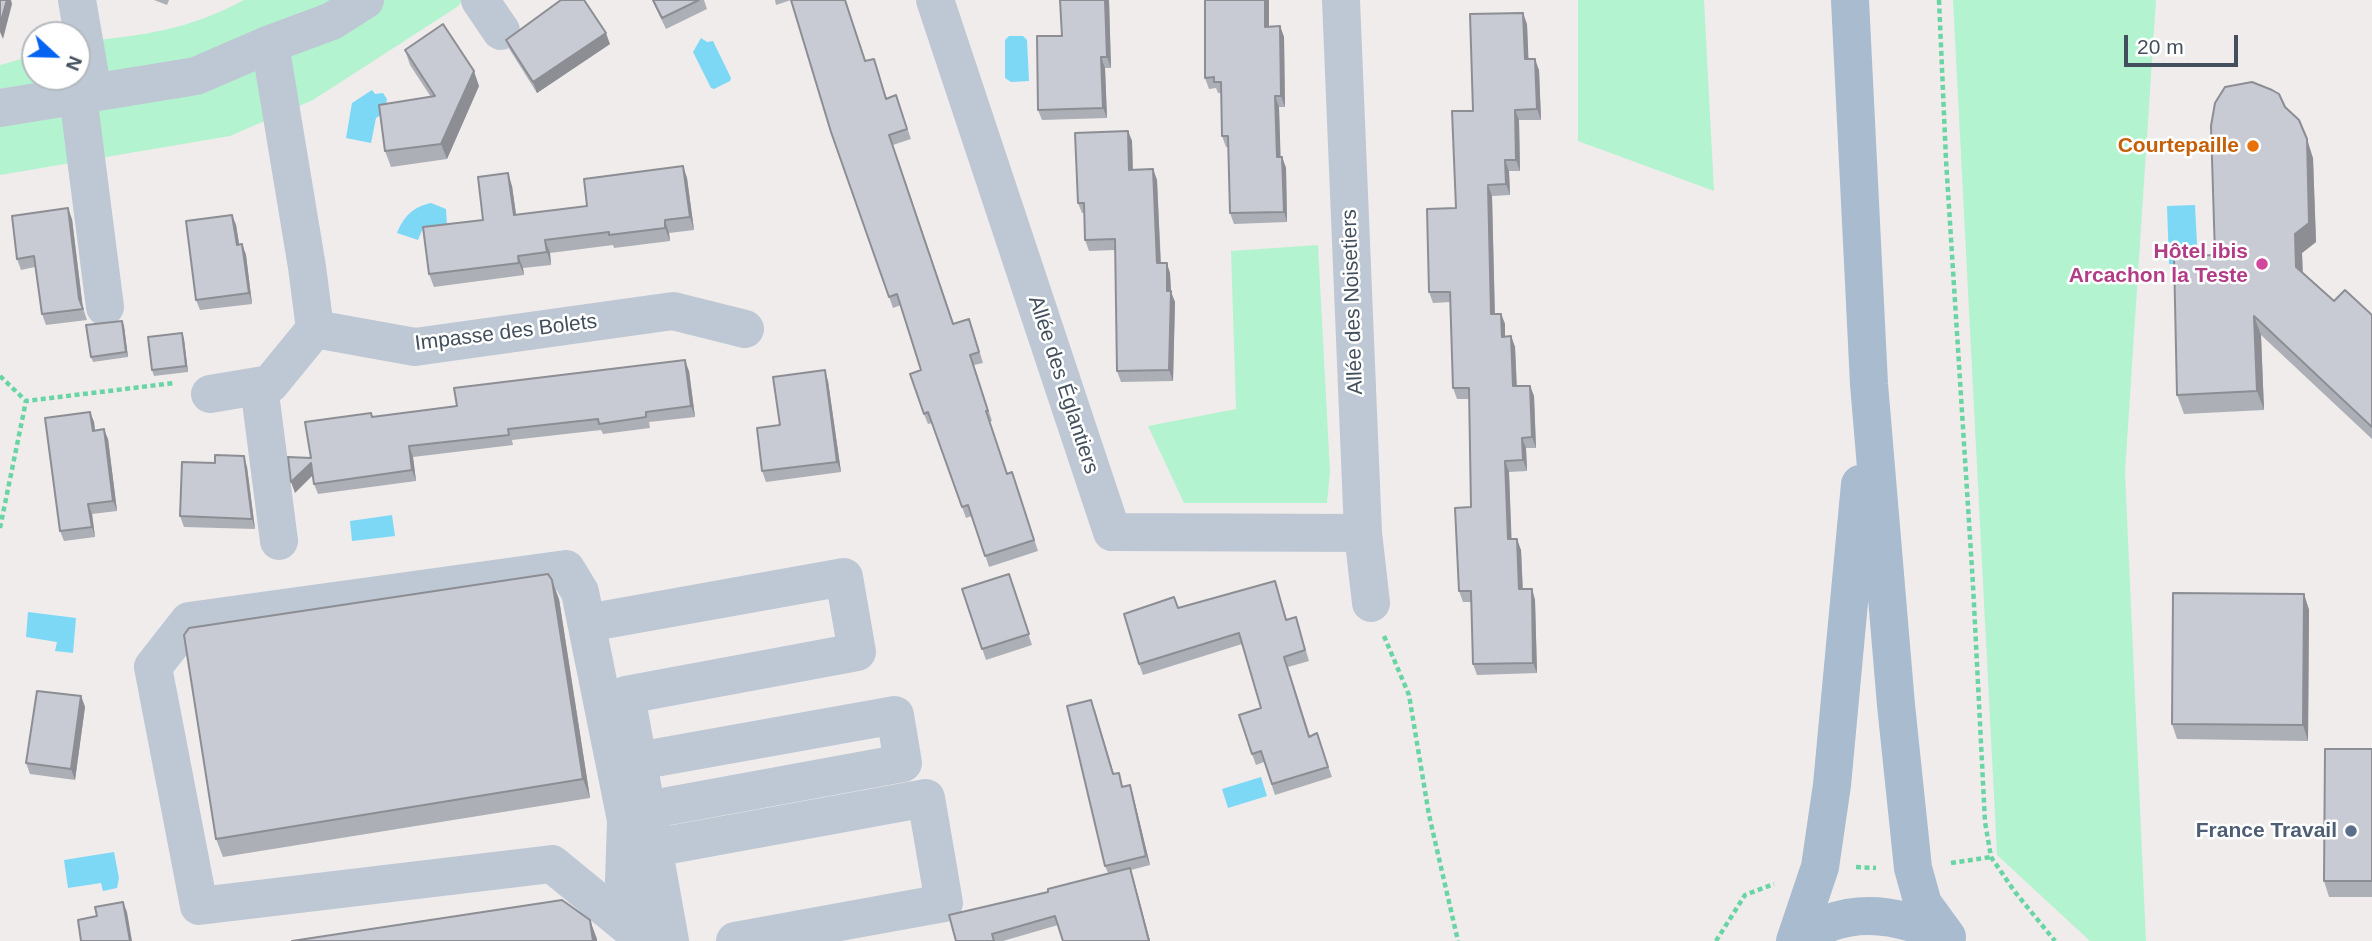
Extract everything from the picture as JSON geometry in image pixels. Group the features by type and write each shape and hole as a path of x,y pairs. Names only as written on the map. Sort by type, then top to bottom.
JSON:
{"main road":[{"path":"1850,0 1869,384 1896,705 1913,868 1923,904 1949,939"},
{"path":"1795,941 1820,867 1832,785 1869,384"},
{"path":"1795,941 1831,923 1871,916 1910,921 1949,939"}],"street":[{"path":"77,0 105,307"},
{"path":"0,108 196,76 332,21 365,0"},
{"name":"Allée des Églantiers","path":"935,0 1112,532 1363,533"},
{"name":"Allée des Noisetiers","path":"1341,0 1363,533 1371,603"},
{"path":"210,394 270,384 315,329 270,44"},
{"name":"Impasse des Bolets","path":"315,329 415,347 673,312 745,329"},
{"path":"260,386 279,541"},
{"path":"566,569 580,592 626,820 624,881 648,938 552,864 199,906 153,667 189,621 566,569"},
{"path":"587,623 844,577 857,652 626,695 653,848 648,938"},
{"path":"638,761 895,715 903,763 647,810"},
{"path":"653,848 926,798 944,903 735,941"}],"path":[{"path":"1939,0 1985,822 1991,857 2023,903 2055,941"},
{"path":"0,376 26,401"},
{"path":"26,401 183,382 210,394"},
{"path":"0,528 26,401"},
{"path":"1371,603 1409,695 1429,815 1458,941"}],"green space":[{"path":"244,0 463,0 457,7 313,100 230,136 0,175 0,65 21,59 21,91 91,91 91,40 166,30 224,10"},
{"path":"1578,0 1704,0 1714,191 1578,141"},
{"path":"1953,0 2156,0 2125,472 2146,941 2090,941 1997,855"},
{"path":"1318,245 1330,472 1327,503 1184,503 1148,426 1236,409 1231,251"}],"water":[{"path":"1009,36 1023,36 1027,40 1029,81 1011,82 1005,78 1005,40"},
{"path":"701,38 707,42 713,41 731,78 714,89 711,88 693,52"},
{"path":"372,90 375,94 383,93 387,99 385,112 376,118 371,143 346,138 352,103"},
{"path":"431,203 446,209 447,225 423,228 418,240 397,233 410,213"},
{"path":"2195,205 2198,263 2169,264 2167,206"},
{"path":"392,515 395,536 352,541 350,521"},
{"path":"28,612 76,618 73,653 55,651 57,642 26,637"},
{"path":"1261,777 1267,796 1228,808 1222,789"},
{"path":"114,852 119,878 117,888 103,891 101,883 68,888 64,860"}],"building":[{"path":"0,0 7,0 0,24"},
{"path":"561,0 584,0 606,33 533,82 506,40"},
{"path":"653,0 699,0 662,18"},
{"path":"791,0 845,0 865,61 874,59 886,99 896,95 907,129 889,135 953,324 969,319 979,352 970,355 986,411 1007,474 1012,472 1034,540 985,556 968,505 962,507 928,412 924,414 910,374 921,370 897,294 889,297 831,132"},
{"path":"1060,0 1105,0 1107,57 1101,57 1103,108 1038,110 1037,36 1062,36"},
{"path":"1205,0 1265,0 1265,27 1280,26 1281,96 1275,96 1277,157 1282,157 1284,212 1230,213 1228,136 1222,136 1221,82 1214,82 1214,77 1205,78"},
{"path":"1523,13 1525,59 1535,59 1537,109 1515,110 1516,160 1505,160 1506,184 1488,185 1491,314 1501,314 1502,337 1511,336 1513,386 1530,386 1532,437 1522,438 1523,460 1505,461 1508,539 1517,539 1519,589 1532,589 1533,663 1473,664 1471,591 1459,591 1455,508 1471,507 1469,388 1453,388 1450,292 1429,292 1427,209 1456,208 1452,111 1473,111 1470,14"},
{"path":"443,24 474,71 441,144 385,151 379,105 435,96 405,50"},
{"name":"Hôtel ibis Arcachon la Teste","path":"2252,82 2279,94 2285,107 2299,120 2307,139 2309,223 2295,234 2296,267 2334,301 2345,290 2372,315 2372,427 2254,316 2257,391 2177,395 2174,257 2215,255 2211,126 2215,103 2225,87"},
{"path":"1128,131 1129,170 1153,169 1157,263 1167,263 1167,291 1171,291 1169,370 1117,371 1115,239 1085,240 1084,203 1078,203 1075,133"},
{"path":"683,166 690,217 665,220 665,228 545,240 547,252 518,256 519,263 429,274 423,227 483,220 478,177 508,173 514,215 587,206 584,179"},
{"path":"68,208 79,299 83,309 42,314 34,256 17,259 12,216"},
{"path":"232,215 237,245 242,244 249,293 196,300 186,221"},
{"path":"122,321 126,352 91,357 86,325"},
{"path":"182,333 186,366 152,370 148,337"},
{"path":"685,360 691,406 646,412 646,417 599,424 598,419 508,429 509,435 409,446 412,470 314,484 311,463 291,482 288,457 311,458 305,422 457,406 454,388"},
{"path":"825,370 837,462 762,471 757,428 780,425 773,377"},
{"path":"90,412 93,431 104,429 113,501 88,504 92,527 60,531 45,418"},
{"path":"215,455 244,456 252,519 180,516 182,462 215,463"},
{"path":"548,574 552,580 583,779 216,839 184,635 189,628"},
{"path":"1009,574 1029,634 982,649 962,589"},
{"path":"1275,581 1286,620 1296,617 1305,650 1284,657 1309,737 1317,733 1328,767 1272,784 1261,751 1252,754 1239,715 1261,708 1239,633 1139,664 1124,614 1174,597 1178,608"},
{"path":"2173,593 2304,594 2303,725 2172,724"},
{"path":"37,691 81,696 71,769 26,763"},
{"path":"1091,700 1113,774 1119,773 1122,787 1130,785 1146,856 1105,866 1067,706"},
{"name":"France Travail","path":"2325,749 2372,749 2372,881 2324,881"},
{"path":"1130,868 1149,941 1063,941 1055,916 992,934 994,941 956,941 949,915 1048,892 1048,889"},
{"path":"562,900 590,920 593,941 292,941"},
{"path":"123,902 130,941 81,941 78,920 97,916 95,907"}],"place":[{"name":"Courtepaille","path":"2253,146"},
{"name":"Hôtel ibis Arcachon la Teste","path":"2262,264"},
{"name":"France Travail","path":"2351,831"}]}
